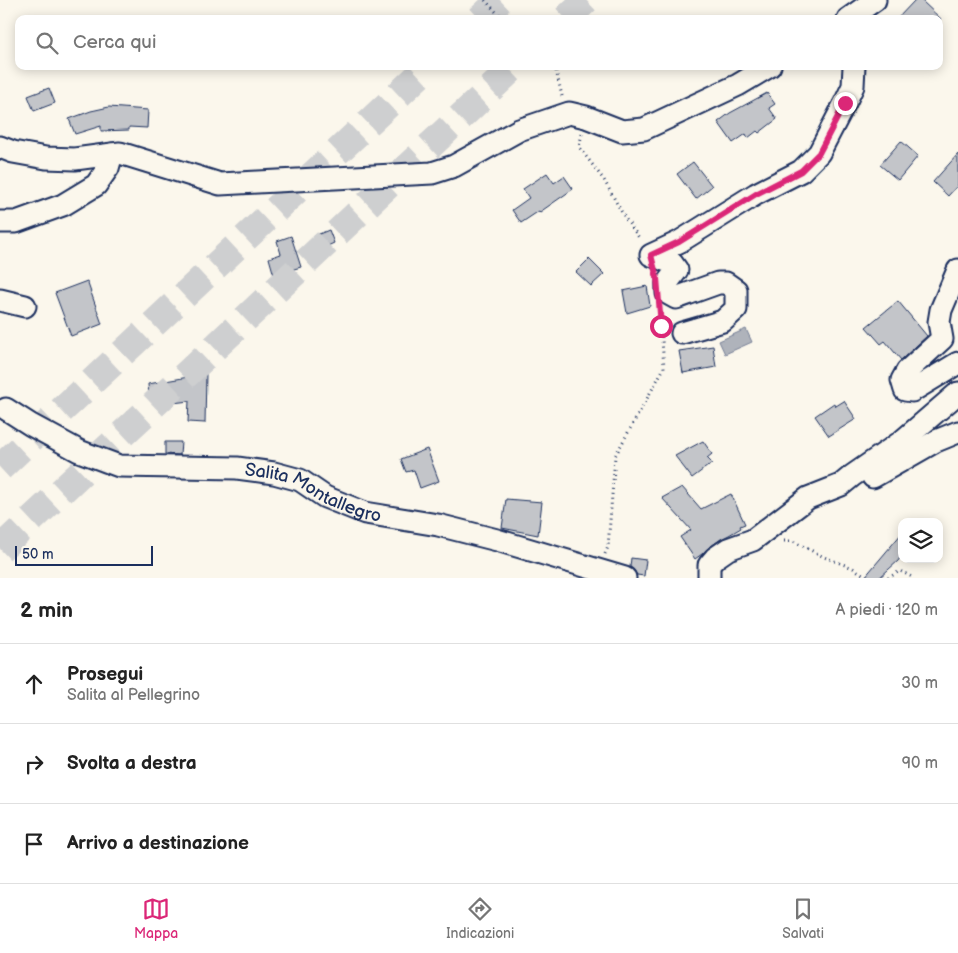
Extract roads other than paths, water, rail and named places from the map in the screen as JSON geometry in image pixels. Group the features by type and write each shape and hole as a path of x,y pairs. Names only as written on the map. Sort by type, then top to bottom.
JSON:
{"street":[{"path":"854,15 875,0"},
{"path":"0,147 13,152 46,158 75,158 120,153 220,184 432,172 454,166 520,130 578,115 622,130 644,129 738,85 763,70"},
{"path":"682,333 723,321 736,309 736,290 726,283 718,283 676,298 667,293 667,283 677,270 672,263 651,255 679,242 756,194 801,171 819,153 853,86 854,70"},
{"path":"0,222 16,222 63,205 96,185 108,168 112,154"},
{"path":"958,270 941,310 939,322 942,340 907,371 902,380 905,390 912,391 958,363"},
{"path":"0,300 25,306"},
{"path":"708,578 708,565 715,558 728,549 753,540 808,498 842,485 901,442 958,393"},
{"name":"Salita Montallegro","path":"6,409 79,451 118,466 237,468 274,473 300,480 325,497 365,513 438,525 497,540 625,578"},
{"path":"852,476 857,482 868,480 936,441 958,432"}],"tunnel":[{"path":"484,15 500,0"},
{"path":"570,15 586,0"},
{"path":"0,468 425,70"},
{"path":"0,549 511,70"}]}
